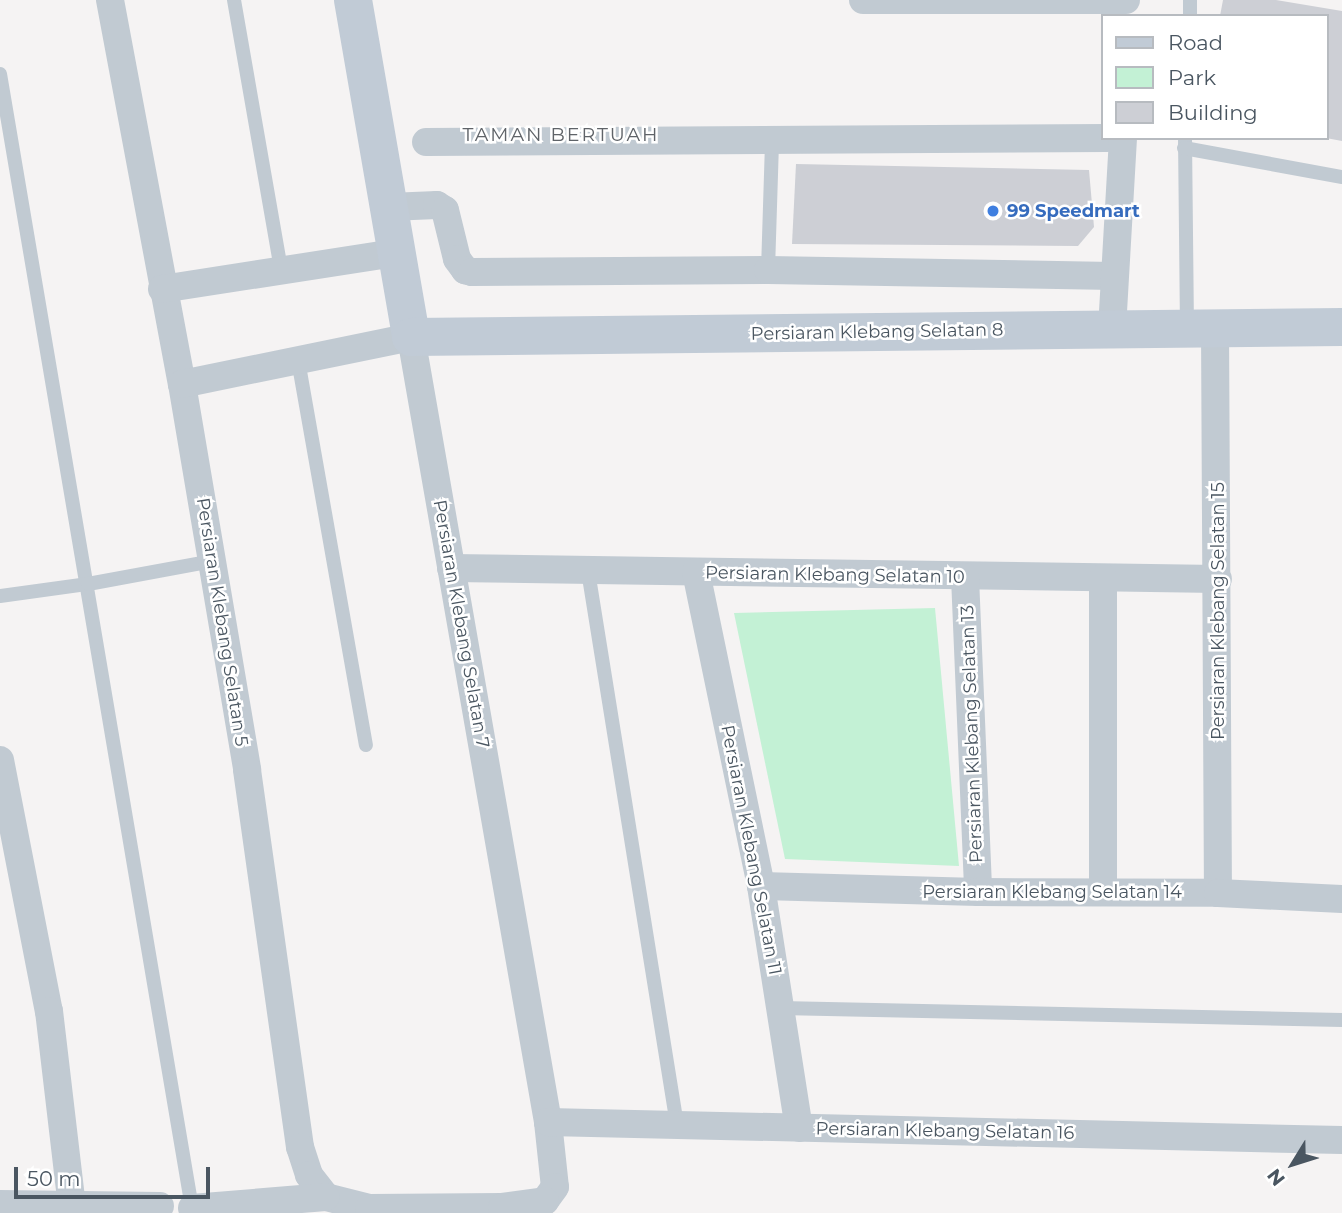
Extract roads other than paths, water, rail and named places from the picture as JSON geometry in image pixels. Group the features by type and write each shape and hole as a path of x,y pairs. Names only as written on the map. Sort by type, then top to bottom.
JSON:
{"street":[{"name":"Persiaran Klebang Selatan 5","path":"110,0 162,289 183,384 247,771 300,1147 309,1174 326,1197"},
{"name":"Persiaran Klebang Selatan 7","path":"353,0 548,1122 555,1187 545,1201 502,1210 370,1210"},
{"path":"863,0 1126,0"},
{"path":"426,142 1100,138"},
{"path":"1112,330 1123,140"},
{"path":"389,207 437,205 445,210 457,259 465,270 472,272 768,270 1113,276"},
{"path":"162,289 395,253"},
{"name":"Persiaran Klebang Selatan 8","path":"411,337 1342,327"},
{"name":"Persiaran Klebang Selatan 15","path":"1201,329 1219,579 1218,893"},
{"path":"183,384 411,337"},
{"name":"Persiaran Klebang Selatan 10","path":"451,568 1219,579"},
{"name":"Persiaran Klebang Selatan 11","path":"696,572 761,886 799,1128"},
{"name":"Persiaran Klebang Selatan 13","path":"965,577 978,892"},
{"path":"1102,892 1103,578"},
{"path":"0,760 4,795 49,1011 60,1208"},
{"name":"Persiaran Klebang Selatan 14","path":"761,886 978,892 1218,893 1342,899"},
{"name":"Persiaran Klebang Selatan 16","path":"548,1122 1342,1140"},
{"path":"192,1208 326,1197 370,1210"},
{"path":"0,1204 60,1208 160,1206"}],"lane":[{"path":"234,0 281,269"},
{"path":"0,74 192,1208"},
{"path":"768,270 772,140"},
{"path":"1201,329 1184,143 1342,177"},
{"path":"298,360 366,745"},
{"path":"0,596 88,584 212,561"},
{"path":"588,571 677,1125"},
{"path":"780,1008 1342,1020"}],"place":[{"name":"99 Speedmart","path":"993,211"}],"district":[{"name":"TAMAN BERTUAH","path":"561,135"}]}
